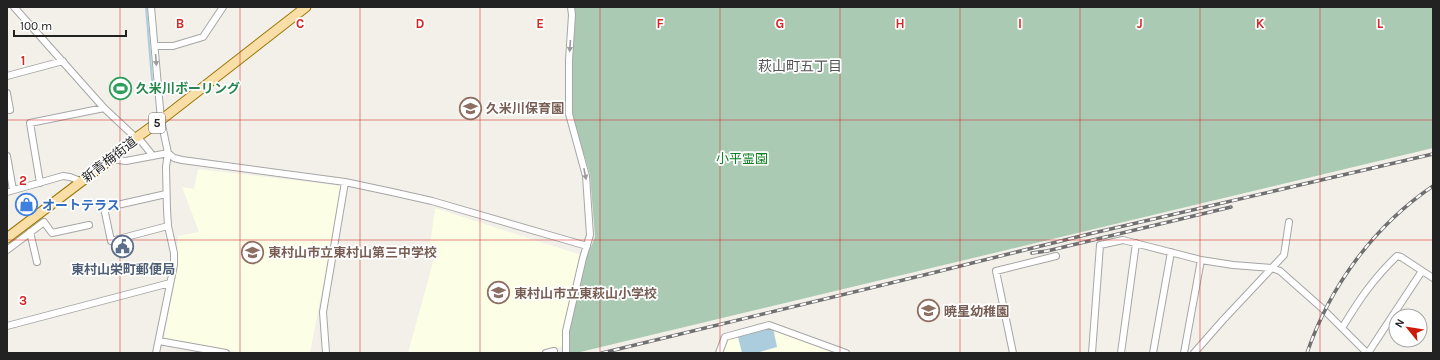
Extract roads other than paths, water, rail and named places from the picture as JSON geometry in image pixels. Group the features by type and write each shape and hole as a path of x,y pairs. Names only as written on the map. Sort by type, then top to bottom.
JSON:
{"main road":[{"name":"新青梅街道","path":"7,238 80,181 111,159 136,137 161,120 296,11 306,7"}],"street":[{"path":"7,9 14,7 104,108 136,137 153,156"},
{"path":"152,7 161,120 168,153 166,194 168,226 174,253 174,265 156,353"},
{"path":"155,46 173,46 203,37 223,7"},
{"path":"566,353 566,331 583,258 590,236 586,176 569,114 571,7"},
{"path":"7,76 63,61"},
{"path":"7,93 10,110 7,110"},
{"path":"40,183 30,123 104,108"},
{"path":"168,153 174,158 182,160 345,182 432,200 587,246"},
{"path":"111,159 126,161 168,153"},
{"path":"7,156 10,191 63,176 80,181"},
{"path":"326,353 323,312 345,182"},
{"path":"166,194 104,208 111,241 168,226"},
{"path":"7,250 44,222 52,233 90,225"},
{"path":"1194,353 1284,255 1289,222"},
{"path":"30,232 37,262"},
{"path":"1092,353 1100,245 1123,240 1201,260 1233,265 1272,268 1280,271 1296,284 1368,353 1422,271"},
{"path":"1121,353 1136,243"},
{"path":"1153,353 1171,252"},
{"path":"1013,353 996,271 1056,256"},
{"path":"1342,328 1364,293 1380,272 1397,256 1401,256 1433,278"},
{"path":"1184,353 1201,260"},
{"path":"7,326 170,283"},
{"path":"720,353 725,337 769,325 846,353"},
{"path":"159,341 226,353"},
{"path":"546,353 554,351"}],"water":[{"path":"773,328 777,347 756,353 742,353 738,337"}],"waterway":[{"path":"146,7 153,92"}],"railway":[{"path":"602,353 1089,234 1433,154"},
{"path":"1307,353 1328,304 1356,259 1392,220 1433,186"},
{"path":"1032,253 1047,251 1231,207"}],"place":[{"name":"久米川ボーリング","path":"120,88"},
{"name":"久米川保育園","path":"470,108"},
{"name":"オートテラス","path":"27,205"},
{"name":"東村山栄町郵便局","path":"123,247"},
{"name":"東村山市立東村山第三中学校","path":"253,252"},
{"name":"東村山市立東萩山小学校","path":"498,293"},
{"name":"暁星幼稚園","path":"929,311"}],"district":[{"name":"萩山町五丁目","path":"800,66"}],"park label":[{"name":"小平霊園","path":"742,158"}]}
